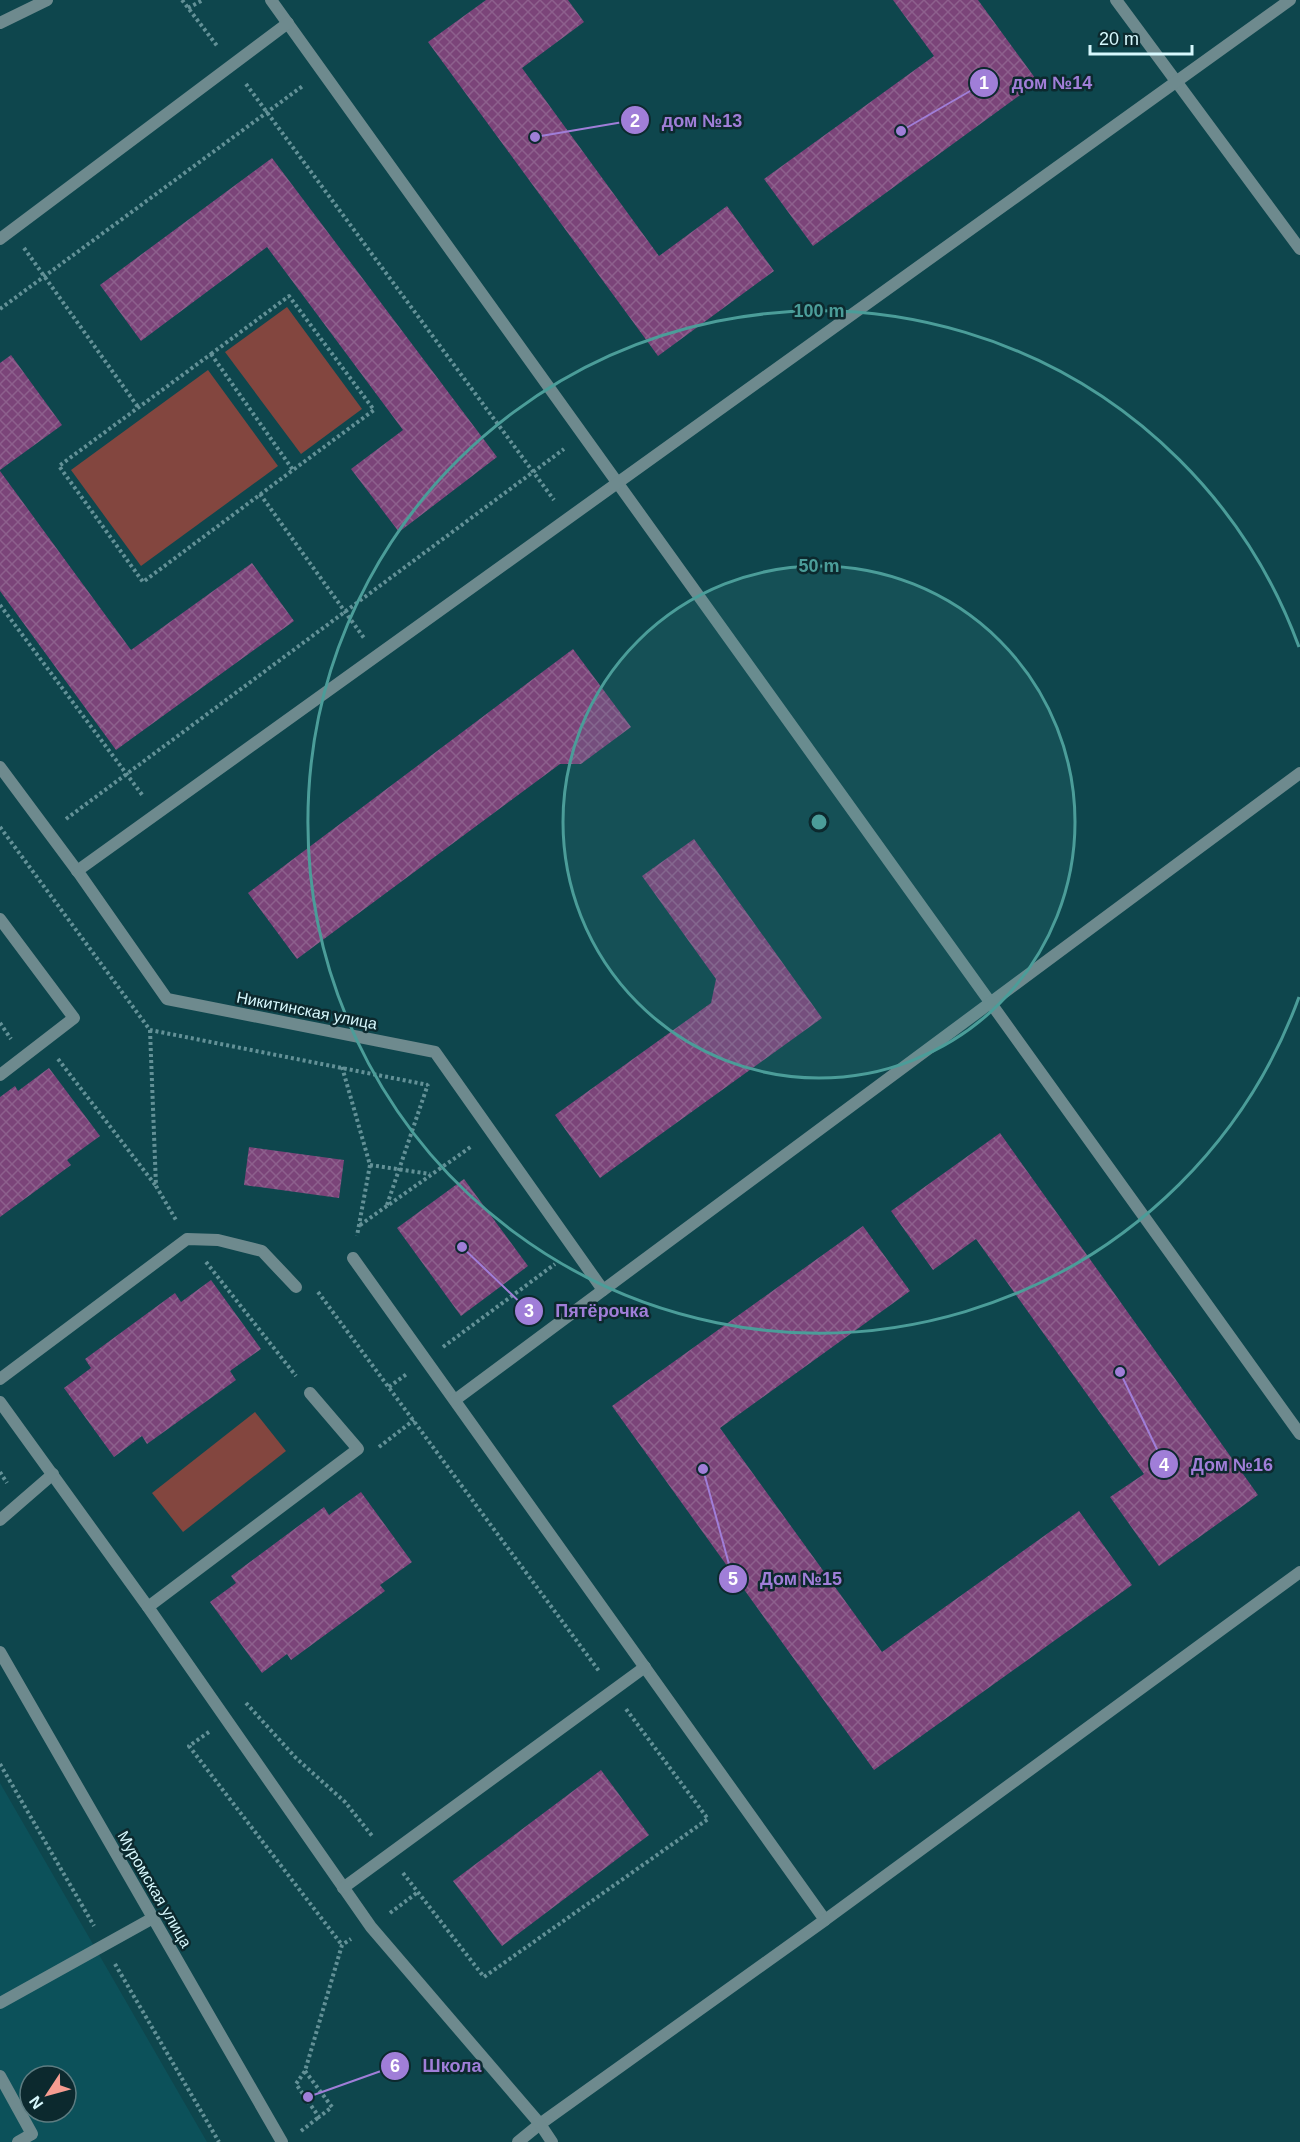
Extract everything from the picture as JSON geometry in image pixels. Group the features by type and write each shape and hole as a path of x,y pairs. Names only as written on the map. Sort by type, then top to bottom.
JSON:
{"street":[{"path":"0,24 47,0"},
{"path":"271,0 1300,1434"},
{"path":"1116,0 1300,249"},
{"path":"77,871 1290,0"},
{"path":"0,239 288,23"},
{"name":"Никитинская улица","path":"0,767 167,999 435,1052 603,1290"},
{"path":"455,1400 1300,773"},
{"path":"0,919 74,1018 0,1075"},
{"path":"0,1379 187,1239 218,1239 262,1251 296,1287"},
{"path":"353,1258 825,1920"},
{"path":"148,1607 358,1449 310,1393"},
{"path":"0,1402 148,1607 370,1927 540,2124 552,2142"},
{"path":"0,1520 53,1474"},
{"path":"518,2142 1300,1572"},
{"name":"Муромская улица","path":"0,1652 282,2142"},
{"path":"343,1888 645,1667"},
{"path":"0,2003 153,1918"},
{"path":"0,2076 32,2134 18,2142"}],"path":[{"path":"182,0 567,519"},
{"path":"188,8 203,0"},
{"path":"0,309 322,71"},
{"path":"12,231 138,407"},
{"path":"290,296 374,410 143,582 59,466 211,354 290,296"},
{"path":"211,354 292,470"},
{"path":"18,852 584,434"},
{"path":"260,494 376,656"},
{"path":"0,604 157,814"},
{"path":"0,827 150,1030 428,1084 434,1093"},
{"path":"44,1041 156,1186"},
{"path":"342,1067 370,1165 353,1258"},
{"path":"387,1206 428,1084"},
{"path":"466,1137 478,1155"},
{"path":"359,1225 472,1146"},
{"path":"370,1165 431,1174"},
{"path":"389,1387 556,1264 550,1255"},
{"path":"243,1699 296,1758 345,1802 484,1977 708,1819 308,1278 296,1287"},
{"path":"248,1705 189,1746 342,1945"},
{"path":"305,2071 332,2107 319,2117 296,2084 305,2071 342,1945 418,1892"}],"shaded area":[{"path":"287,307 362,409 301,454 225,352"},
{"path":"208,370 278,466 141,566 71,470"},
{"path":"255,1412 286,1451 183,1532 152,1493"},
{"path":"0,1783 207,2142 0,2142"}],"building":[{"path":"486,0 568,0 584,22 522,68 659,256 727,206 774,271 658,356 428,42"},
{"path":"893,0 978,0 1038,82 813,246 764,179 934,56"},
{"path":"272,158 497,457 399,532 351,469 403,430 267,247 141,341 100,285"},
{"path":"11,355 62,425 0,470 0,363"},
{"path":"0,471 131,650 252,563 294,621 116,750 0,591"},
{"path":"573,649 631,727 581,764 560,764 297,959 248,893"},
{"path":"694,839 822,1018 600,1178 555,1115 711,1003 716,979 642,876"},
{"path":"49,1068 100,1136 67,1160 71,1165 0,1217 0,1097 15,1086 18,1091"},
{"path":"1000,1133 1258,1495 1159,1566 1110,1497 1144,1474 976,1239 933,1270 891,1211"},
{"path":"249,1147 344,1160 339,1198 244,1185"},
{"path":"464,1179 528,1266 461,1316 397,1228"},
{"path":"863,1226 910,1291 720,1428 882,1652 1079,1511 1132,1585 874,1770 612,1406"},
{"path":"211,1280 261,1349 230,1371 236,1380 147,1444 142,1436 114,1457 64,1388 91,1368 85,1359 175,1293 181,1302"},
{"path":"361,1492 412,1562 380,1585 385,1591 291,1660 287,1654 262,1673 210,1602 236,1583 231,1576 324,1507 329,1515"},
{"path":"601,1770 649,1835 502,1946 453,1881"}],"place":[{"name":"дом №14","path":"901,131"},
{"name":"дом №13","path":"535,137"},
{"name":"Пятёрочка","path":"462,1247"},
{"name":"Дом №16","path":"1120,1372"},
{"name":"Дом №15","path":"703,1469"},
{"name":"Школа","path":"308,2097"}]}
